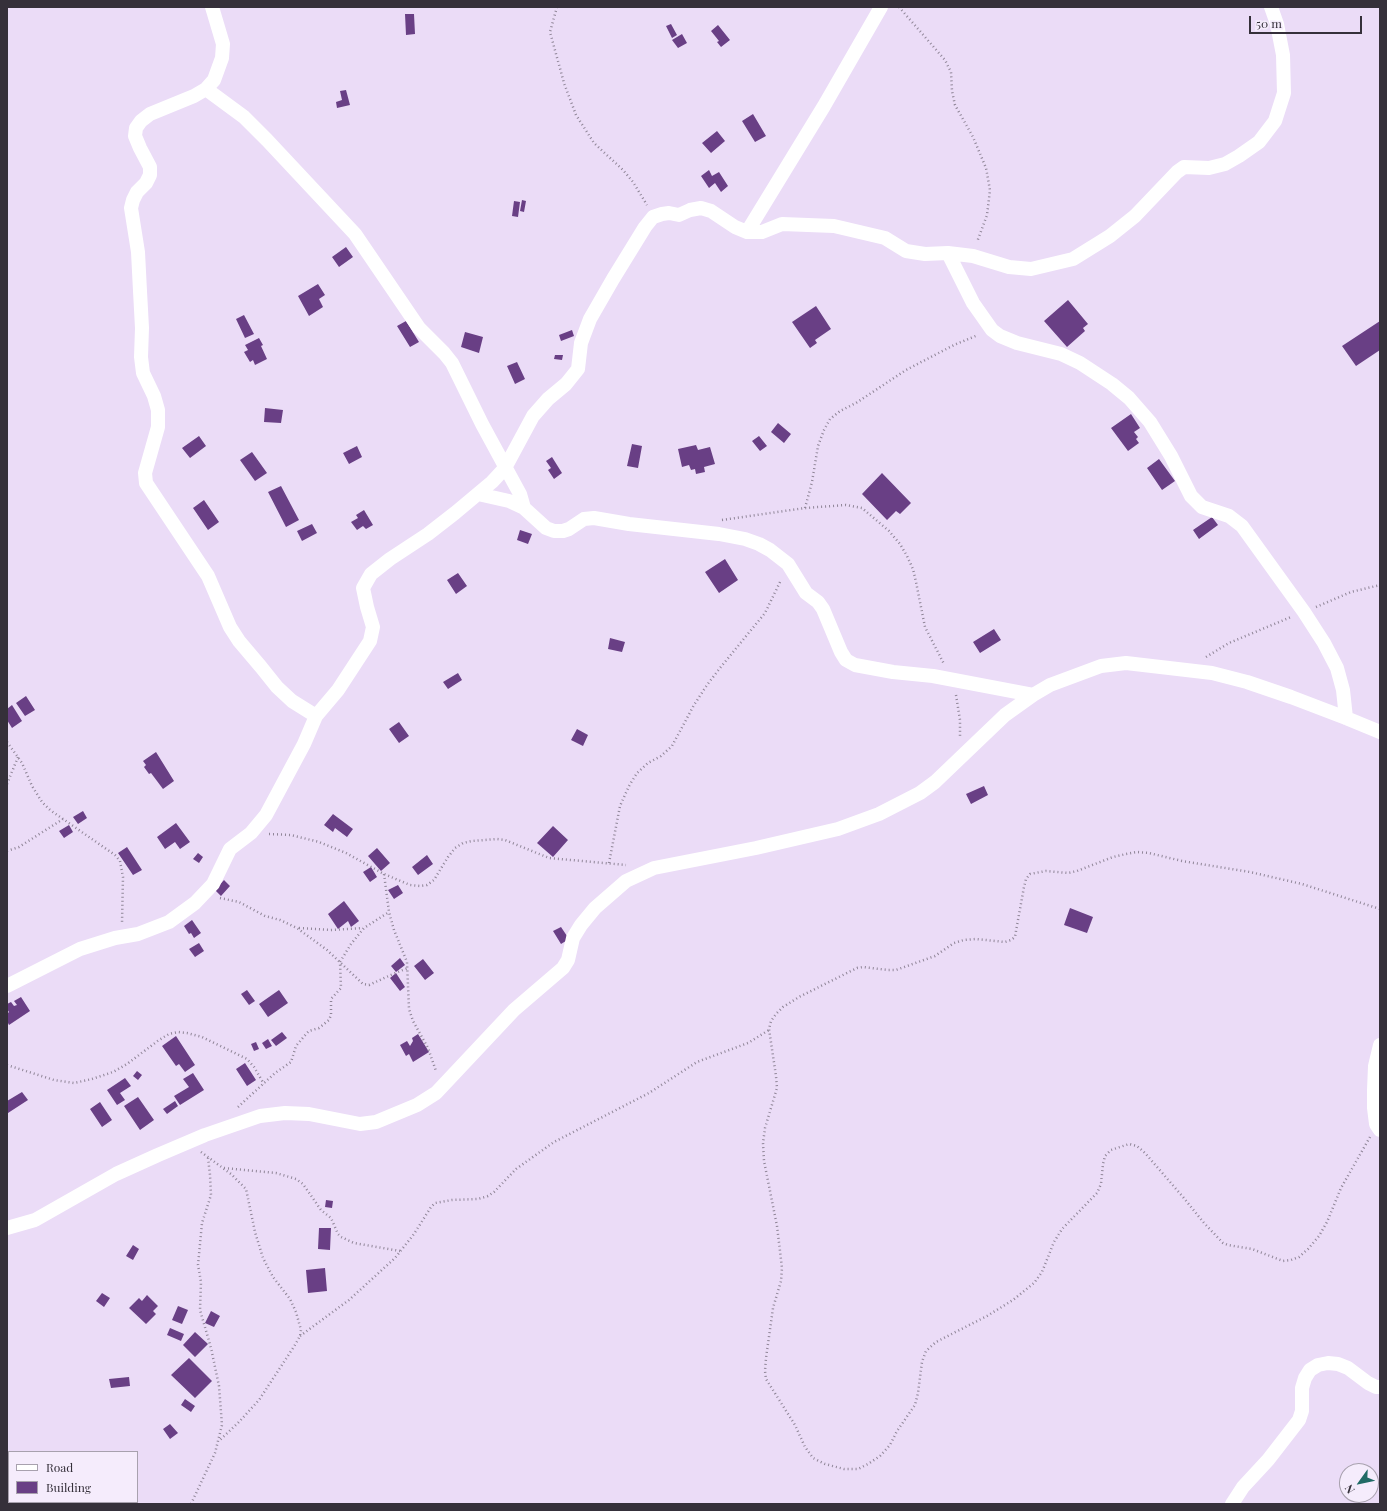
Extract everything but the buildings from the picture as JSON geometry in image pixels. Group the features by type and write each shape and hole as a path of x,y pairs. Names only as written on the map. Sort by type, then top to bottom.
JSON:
{"street":[{"path":"212,7 223,44 222,58 214,80 206,89 194,96 150,114 141,121 136,128 135,136 150,167 150,175 146,184 137,192 131,208 138,252 142,328 141,356 143,373 154,396 158,410 158,427 154,445 144,473 146,483 208,576 227,621 239,641 277,687 292,701 316,716"},
{"path":"747,232 824,106 881,7"},
{"path":"7,986 80,949 115,938 138,934 169,922 195,903 213,884 230,849 251,833 266,815 299,754 316,716 338,690 370,641 373,627 366,607 363,588 371,574 428,534 478,494 505,468 533,416 548,399 566,384 578,369 581,343 590,319 613,279 653,217 669,213 679,215 701,208 711,211 735,227 747,232 762,232 782,224 834,226 884,238 906,251 925,254 973,256 1009,267 1030,269 1073,259 1110,236 1135,216 1171,178 1184,167 1209,168 1225,164 1259,142 1275,122 1284,93 1283,55 1278,24 1271,7"},
{"path":"206,89 244,117 355,234 419,328 452,363 482,424 520,494 524,508"},
{"path":"948,254 973,302 992,330 1000,336 1017,343 1061,354 1080,363 1112,384 1129,398 1150,422 1171,456 1191,496 1202,507 1229,516 1242,526 1304,612 1338,668 1343,690 1346,718"},
{"path":"478,494 509,501 524,508 546,528 554,531 569,529 584,519 594,518 629,524 719,534 745,539 759,544 770,550 788,564 806,593 818,602 823,609 836,642 846,660 855,665 872,669 952,679 997,689 1033,694"},
{"path":"7,1228 35,1220 116,1174 188,1142 260,1116 285,1113 309,1114 360,1124 376,1122 417,1105 436,1093 514,1010 563,968 568,960 573,938 581,925 595,908 626,881 654,868 756,848 830,831 880,814 920,793 935,782 1006,715 1033,694 1050,685 1101,666 1126,663 1212,674 1247,682 1380,732"},
{"path":"1378,1127 1374,1108 1374,1066 1380,1045"},
{"path":"1232,1504 1243,1487 1268,1460 1299,1420 1302,1411 1302,1388 1305,1378 1310,1370 1318,1365 1328,1362 1338,1364 1348,1368 1368,1383 1376,1387 1380,1387"}],"path":[{"path":"557,7 550,32 564,83 576,115 594,143 623,170 633,182 653,217"},
{"path":"898,7 945,60 951,72 952,91 955,105 973,137 986,168 990,190 987,215 973,256"},
{"path":"805,508 812,482 818,446 830,419 840,411 856,403 906,370 954,345 992,330"},
{"path":"720,520 805,508 846,505 862,508 889,531 900,544 913,569 925,627 952,679 960,720 960,742"},
{"path":"609,863 620,806 637,772 648,763 661,756 672,746 707,684 765,613 788,564"},
{"path":"1182,670 1204,659 1228,643 1268,625 1304,612 1351,592 1380,585"},
{"path":"7,742 18,756 36,794 50,810 115,855 120,861 123,877 122,925 115,938"},
{"path":"7,784 18,756"},
{"path":"7,851 24,843 63,819"},
{"path":"251,833 291,835 319,842 352,856 384,874 410,885 420,886 427,885 434,880 455,848 463,843 472,841 497,839 512,842 549,858 628,865"},
{"path":"1378,1127 1341,1188 1327,1222 1319,1236 1299,1257 1291,1260 1283,1260 1252,1249 1223,1243 1204,1223 1145,1153 1137,1146 1129,1144 1111,1150 1105,1156 1102,1184 1097,1193 1062,1229 1054,1242 1042,1272 1034,1283 1013,1300 987,1316 936,1342 926,1351 922,1362 915,1405 897,1431 890,1445 880,1456 868,1464 858,1468 844,1469 825,1464 813,1458 808,1453 795,1426 766,1379 766,1358 773,1308 781,1281 782,1268 777,1226 764,1161 763,1143 765,1128 777,1088 769,1029 771,1021 783,1008 799,997 857,968 863,967 896,970 935,956 954,943 964,940 976,939 1004,942 1011,940 1015,937 1026,879 1030,874 1046,871 1058,873 1073,872 1087,869 1113,857 1137,852 1250,872 1302,884 1380,909"},
{"path":"384,874 389,912 394,930 407,962 409,1009 428,1048 432,1062 443,1086"},
{"path":"202,896 232,900 265,916 280,920 297,928 316,941 366,986 408,968"},
{"path":"233,1111 291,1062 296,1046 309,1030 319,1028 329,1020 331,1015 331,999 341,988 340,962 351,944 364,928 389,912"},
{"path":"297,928 330,930 364,928"},
{"path":"219,1440 238,1423 259,1400 300,1336 348,1300 400,1252 435,1203 452,1200 478,1199 488,1196 494,1192 516,1169 554,1142 649,1093 697,1062 748,1043 769,1029"},
{"path":"7,1064 54,1080 74,1082 92,1079 113,1072 127,1064 159,1040 169,1034 178,1032 202,1037 247,1059 254,1067 264,1084"},
{"path":"188,1142 231,1174 246,1189 255,1232 263,1258 273,1277 290,1299 296,1312 301,1330 300,1336"},
{"path":"191,1504 215,1453 222,1425 219,1386 211,1348 200,1310 201,1282 198,1265 202,1223 211,1195 208,1157"},
{"path":"223,1168 276,1173 296,1179 303,1184 321,1210 331,1218 338,1234 341,1237 360,1244 400,1252"}]}
